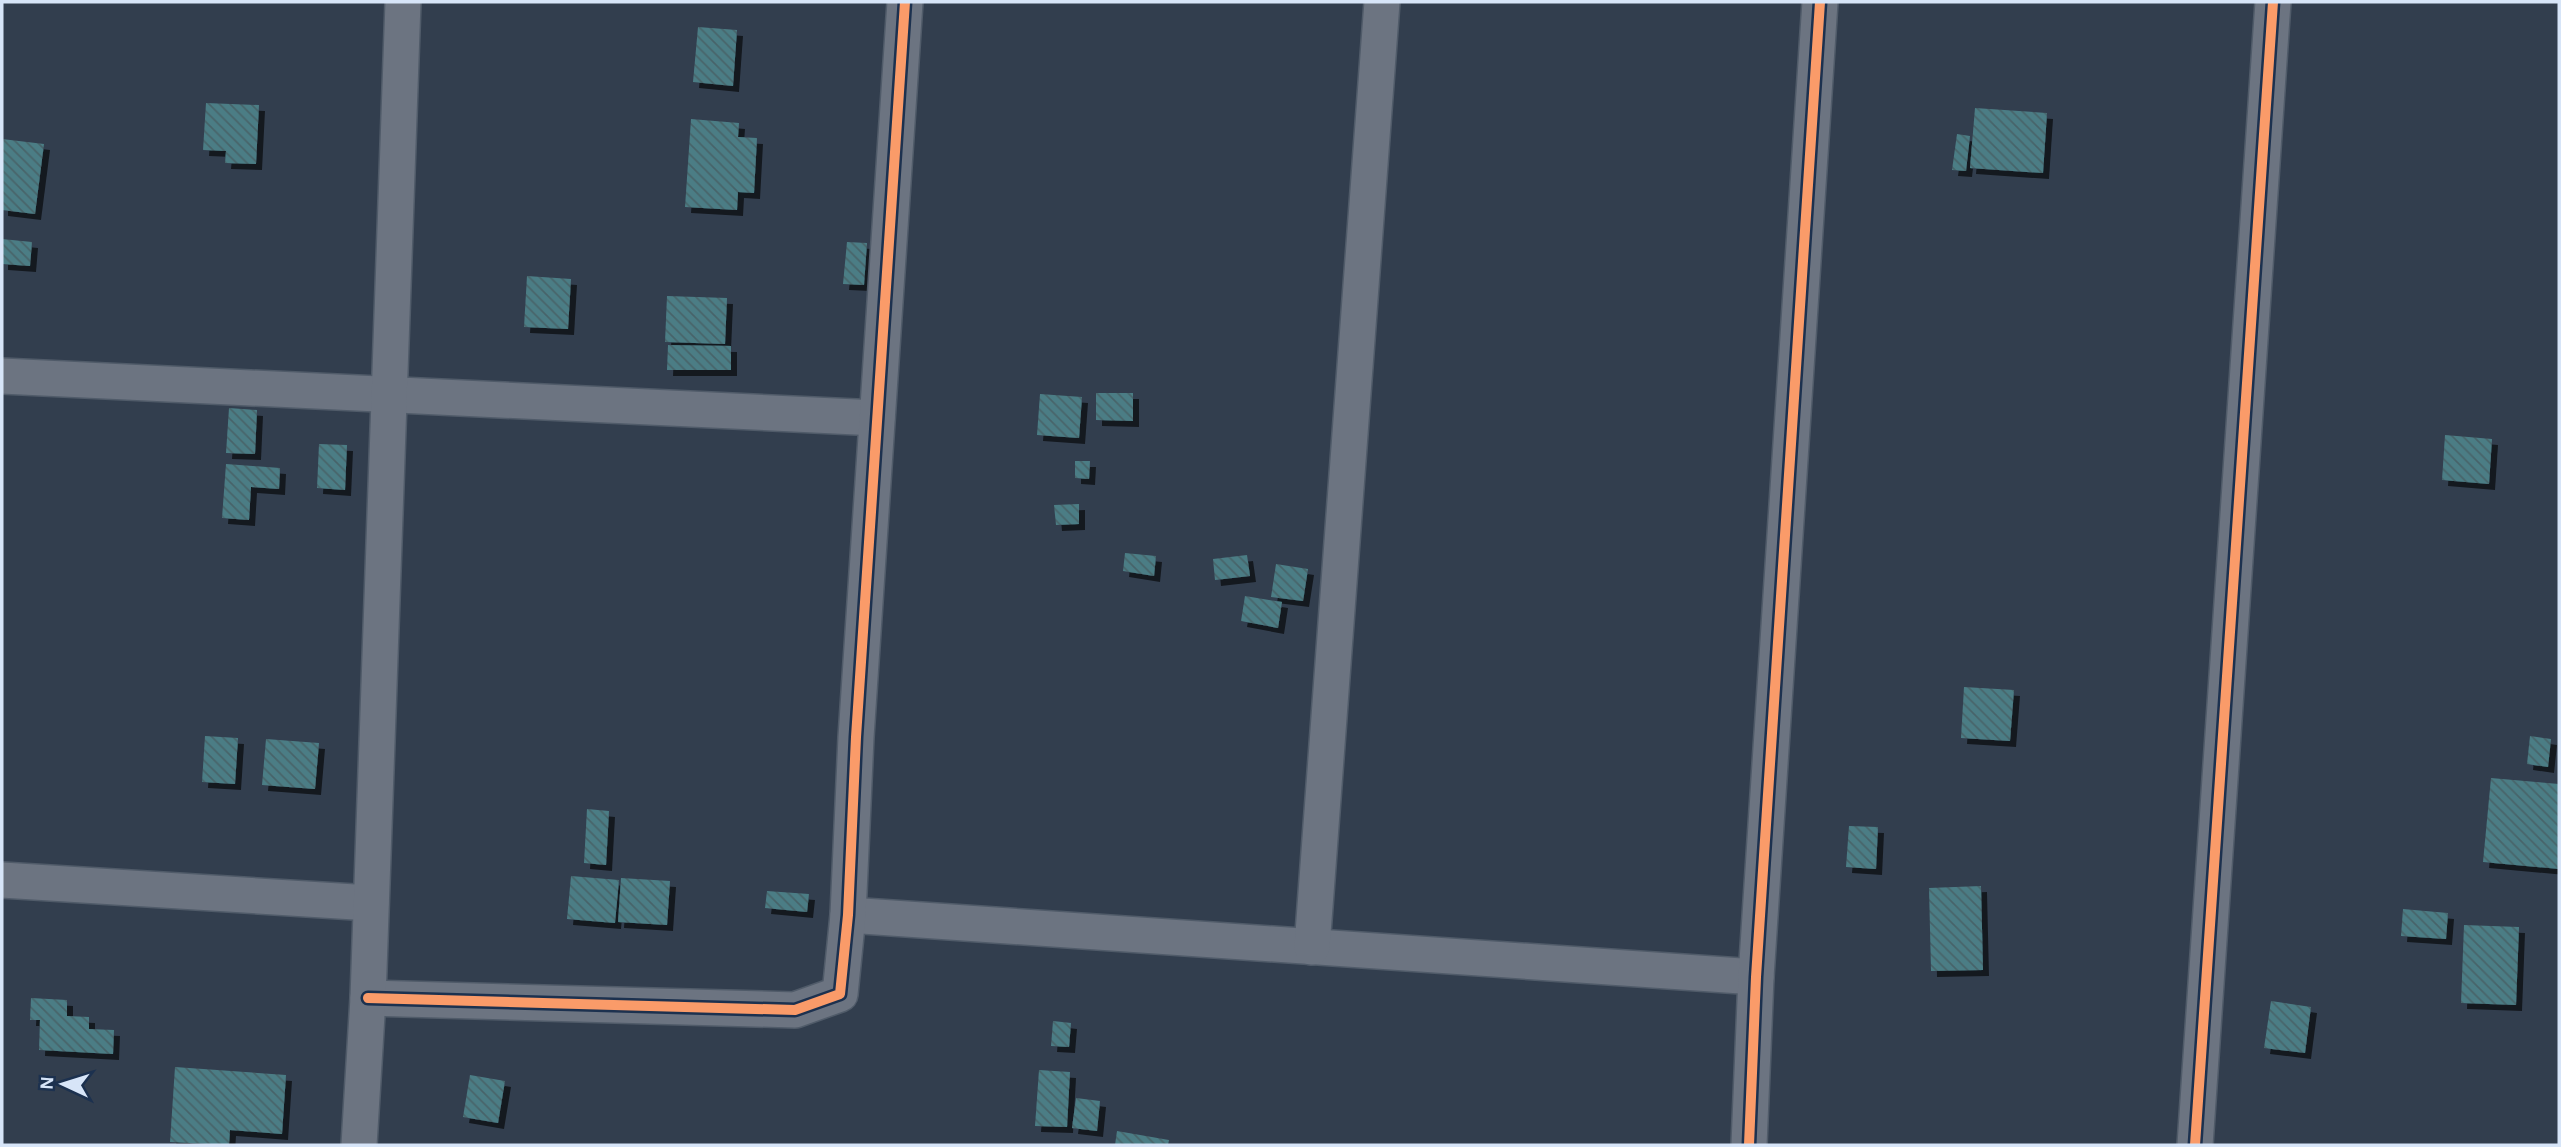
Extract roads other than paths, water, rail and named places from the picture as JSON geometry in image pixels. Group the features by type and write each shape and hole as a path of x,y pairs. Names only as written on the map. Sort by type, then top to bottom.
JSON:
{"street":[{"path":"359,1145 368,998 403,2"},
{"path":"368,998 794,1010 840,994 848,915 856,737 905,2"},
{"path":"1312,947 1382,2"},
{"path":"1749,1145 1756,977 1819,2"},
{"path":"2195,1145 2273,2"},
{"path":"2,376 877,418"},
{"path":"2,880 371,902"},
{"path":"848,915 1756,977"}]}
